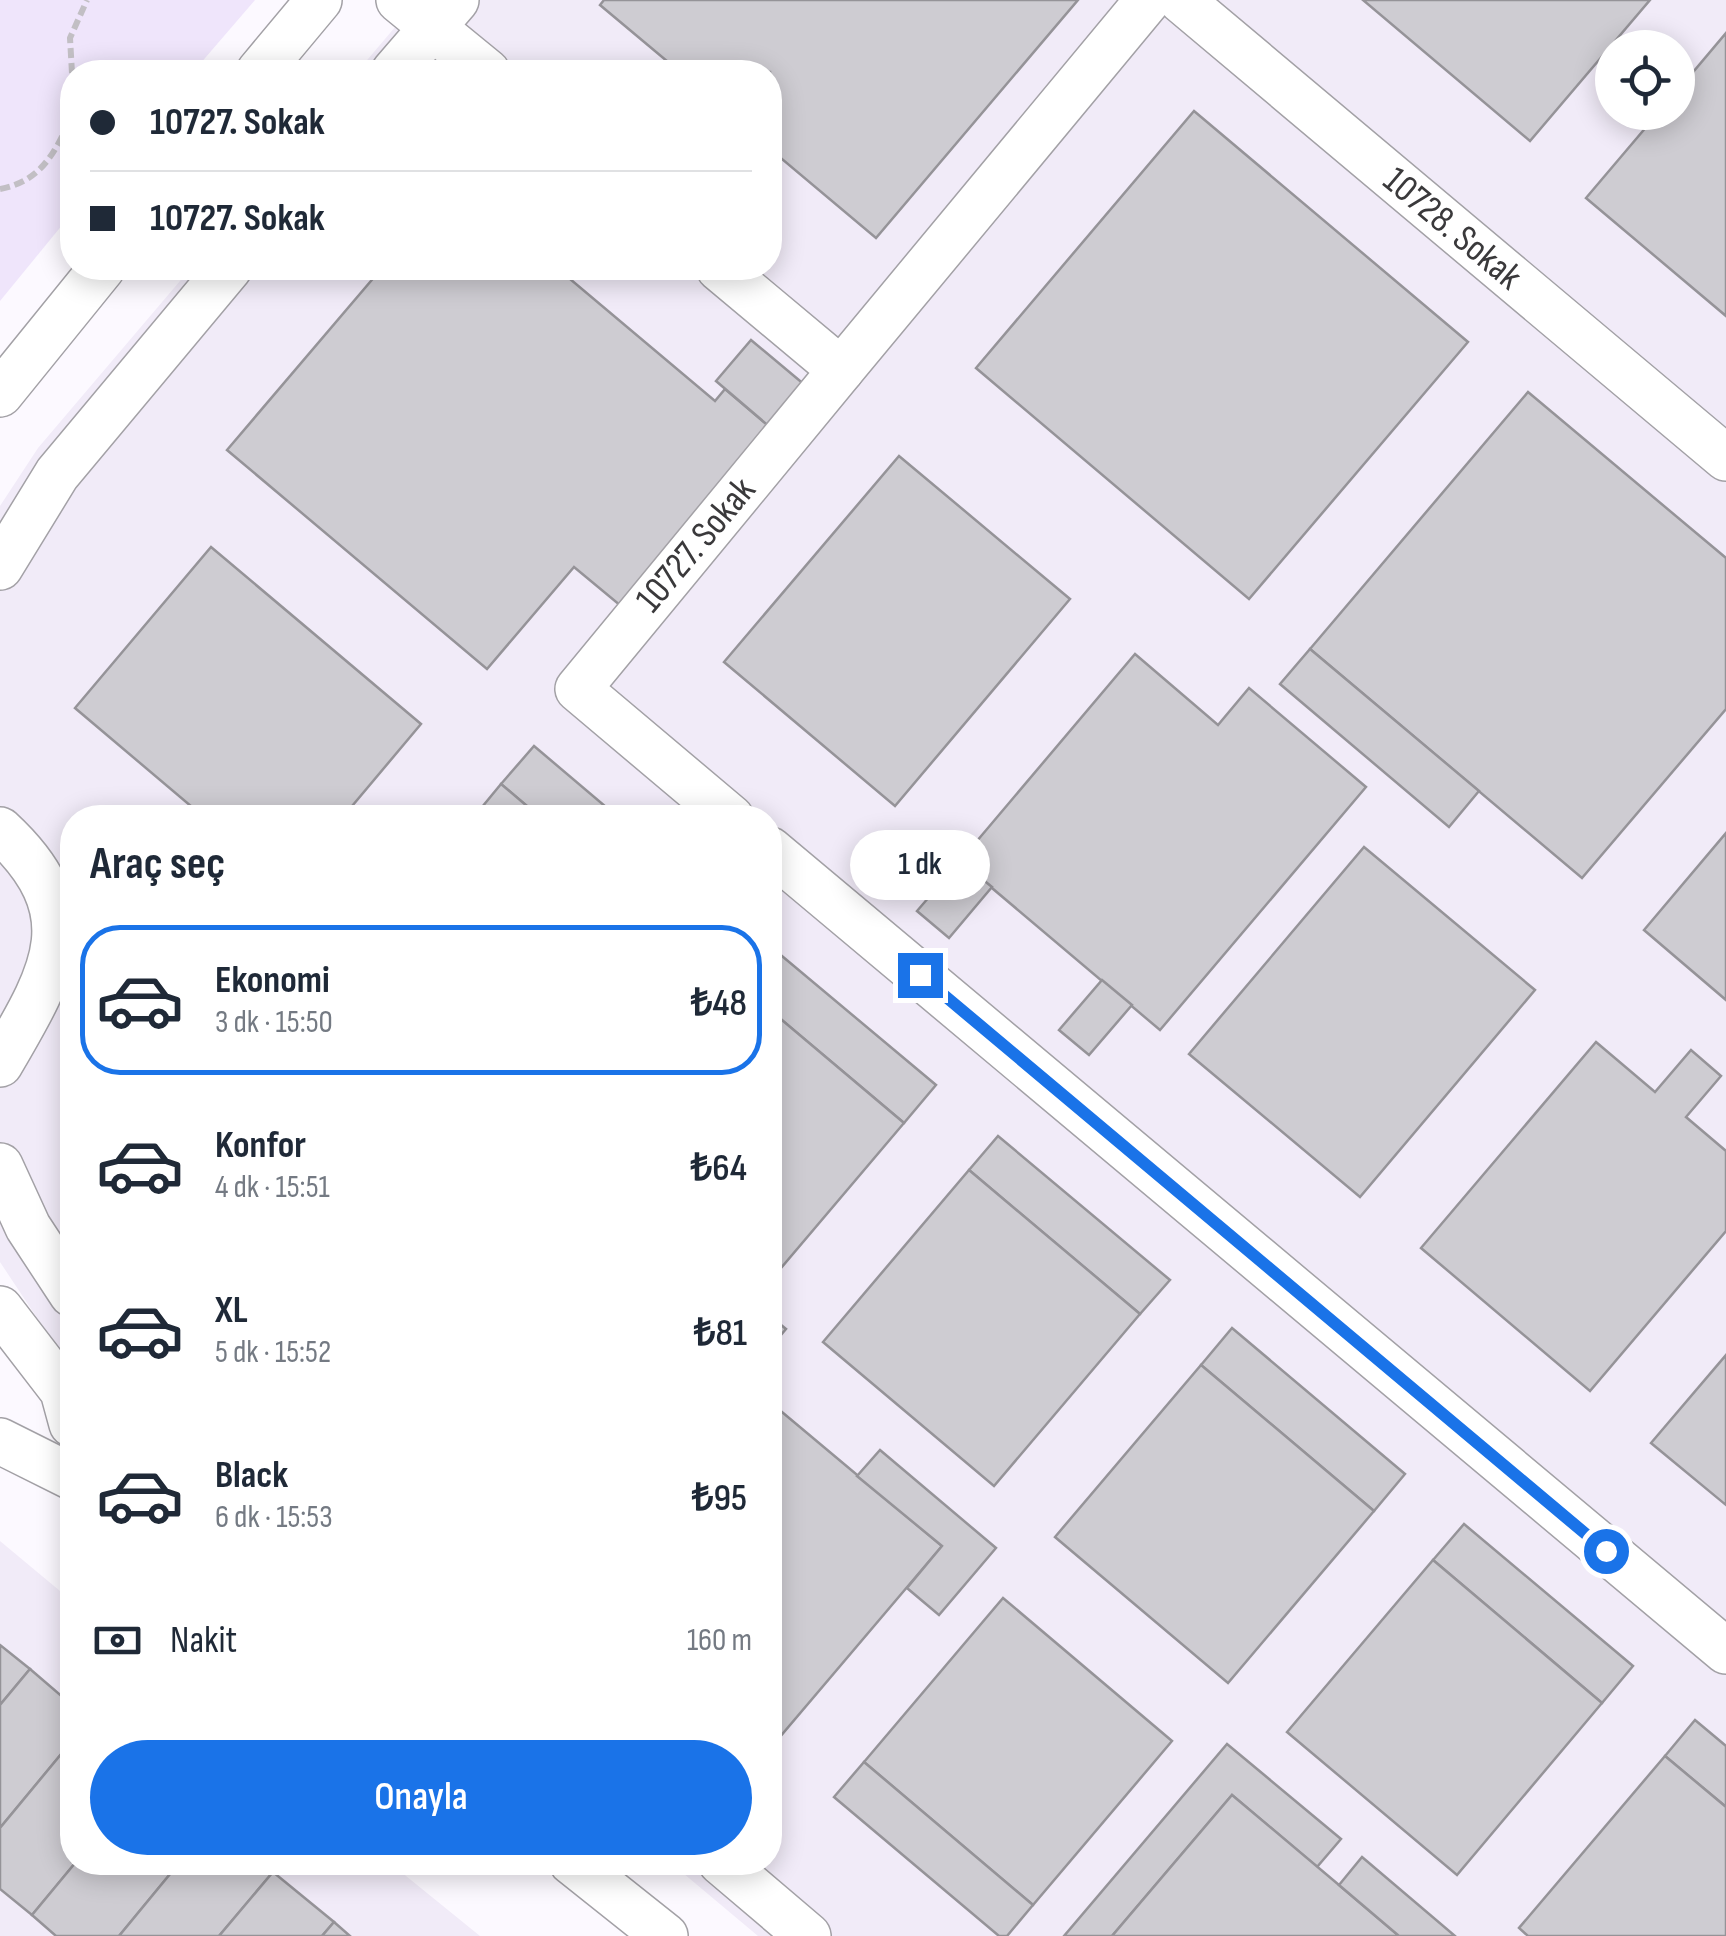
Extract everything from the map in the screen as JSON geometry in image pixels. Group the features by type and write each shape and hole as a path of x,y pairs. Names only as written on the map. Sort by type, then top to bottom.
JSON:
{"street":[{"path":"270,60 318,0"},
{"path":"733,280 841,370 1148,0"},
{"name":"10728. Sokak","path":"1182,0 1726,458"},
{"path":"401,60 429,9 476,60"},
{"path":"0,394 92,280"},
{"path":"0,567 57,474 220,280"},
{"name":"10727. Sokak","path":"716,805 578,689 841,370"},
{"path":"0,830 37,872 57,915 54,958 0,1064"},
{"path":"782,860 1726,1651"},
{"path":"0,1166 28,1227 60,1276"},
{"path":"0,1308 60,1387"},
{"path":"0,1442 60,1471"},
{"path":"588,1875 665,1936"},
{"path":"736,1875 808,1936"}],"path":[{"path":"71,60 70,38 86,0"},
{"path":"0,189 20,186 50,162 60,141"}],"shaded area":[{"path":"0,0 255,0 203,60 60,60 60,228 0,301"},
{"path":"418,0 1726,0 1726,1936 758,1936 685,1875 782,1875 782,805 60,805 60,1349 0,1262 0,506 38,448 181,280 782,280 782,60 367,60"},
{"path":"0,1541 60,1591 60,1875 405,1875 480,1936 0,1936"}],"building":[{"path":"604,0 1078,0 876,238 782,159 782,60 666,60 600,5"},
{"path":"1363,0 1650,0 1624,30 1595,30 1595,65 1530,141"},
{"path":"1726,33 1726,316 1586,198 1644,130 1695,130 1695,70"},
{"path":"1194,111 1468,342 1249,599 976,368"},
{"path":"372,280 571,280 715,401 725,389 771,428 621,606 574,567 487,669 227,450"},
{"path":"751,340 806,386 771,428 716,381"},
{"path":"1528,392 1726,558 1726,709 1582,878 1310,649"},
{"path":"899,456 1070,599 895,806 724,662"},
{"path":"211,547 421,724 353,805 190,805 75,708"},
{"path":"1310,649 1479,791 1449,827 1280,684"},
{"path":"1135,654 1218,725 1249,688 1366,787 1160,1030 960,861"},
{"path":"534,746 604,805 526,805 501,784"},
{"path":"501,784 526,805 484,805"},
{"path":"1726,833 1726,1000 1644,930"},
{"path":"1364,847 1535,990 1360,1197 1189,1054"},
{"path":"960,861 992,887 949,938 917,911"},
{"path":"782,956 936,1085 904,1123 782,1020"},
{"path":"1102,980 1132,1005 1089,1055 1059,1030"},
{"path":"782,1020 904,1123 782,1267"},
{"path":"1596,1042 1655,1092 1691,1050 1721,1076 1686,1117 1726,1151 1726,1231 1590,1391 1421,1248"},
{"path":"998,1136 1170,1280 1140,1314 969,1170"},
{"path":"969,1170 1140,1314 994,1486 823,1342"},
{"path":"1232,1328 1405,1474 1374,1511 1201,1365"},
{"path":"1726,1355 1726,1505 1651,1443"},
{"path":"1201,1365 1374,1511 1228,1683 1055,1537"},
{"path":"782,1412 942,1546 782,1734"},
{"path":"880,1450 996,1548 939,1615 907,1588 942,1546 857,1476"},
{"path":"1464,1524 1633,1666 1602,1703 1433,1560"},
{"path":"1433,1560 1602,1703 1457,1875 1287,1732"},
{"path":"1003,1598 1172,1741 1033,1905 864,1762"},
{"path":"0,1645 30,1669 0,1705"},
{"path":"30,1669 60,1695 60,1756 0,1828 0,1705"},
{"path":"1695,1720 1726,1746 1726,1807 1665,1756"},
{"path":"1227,1744 1341,1839 1317,1867 1232,1795 1112,1936 1064,1936"},
{"path":"60,1756 60,1875 65,1875 32,1915 0,1889 0,1828"},
{"path":"1665,1756 1726,1807 1726,1936 1528,1936 1519,1928"},
{"path":"864,1762 1033,1905 1007,1936 999,1936 834,1797"},
{"path":"1232,1795 1339,1885 1399,1936 1112,1936"},
{"path":"1362,1857 1455,1936 1399,1936 1339,1885"},
{"path":"65,1875 169,1875 119,1936 56,1936 32,1915"},
{"path":"169,1875 270,1875 219,1936 119,1936"},
{"path":"270,1875 277,1875 334,1922 322,1936 219,1936"},
{"path":"334,1922 350,1936 322,1936"}],"route":[{"path":"920,975 1606,1551"}]}
